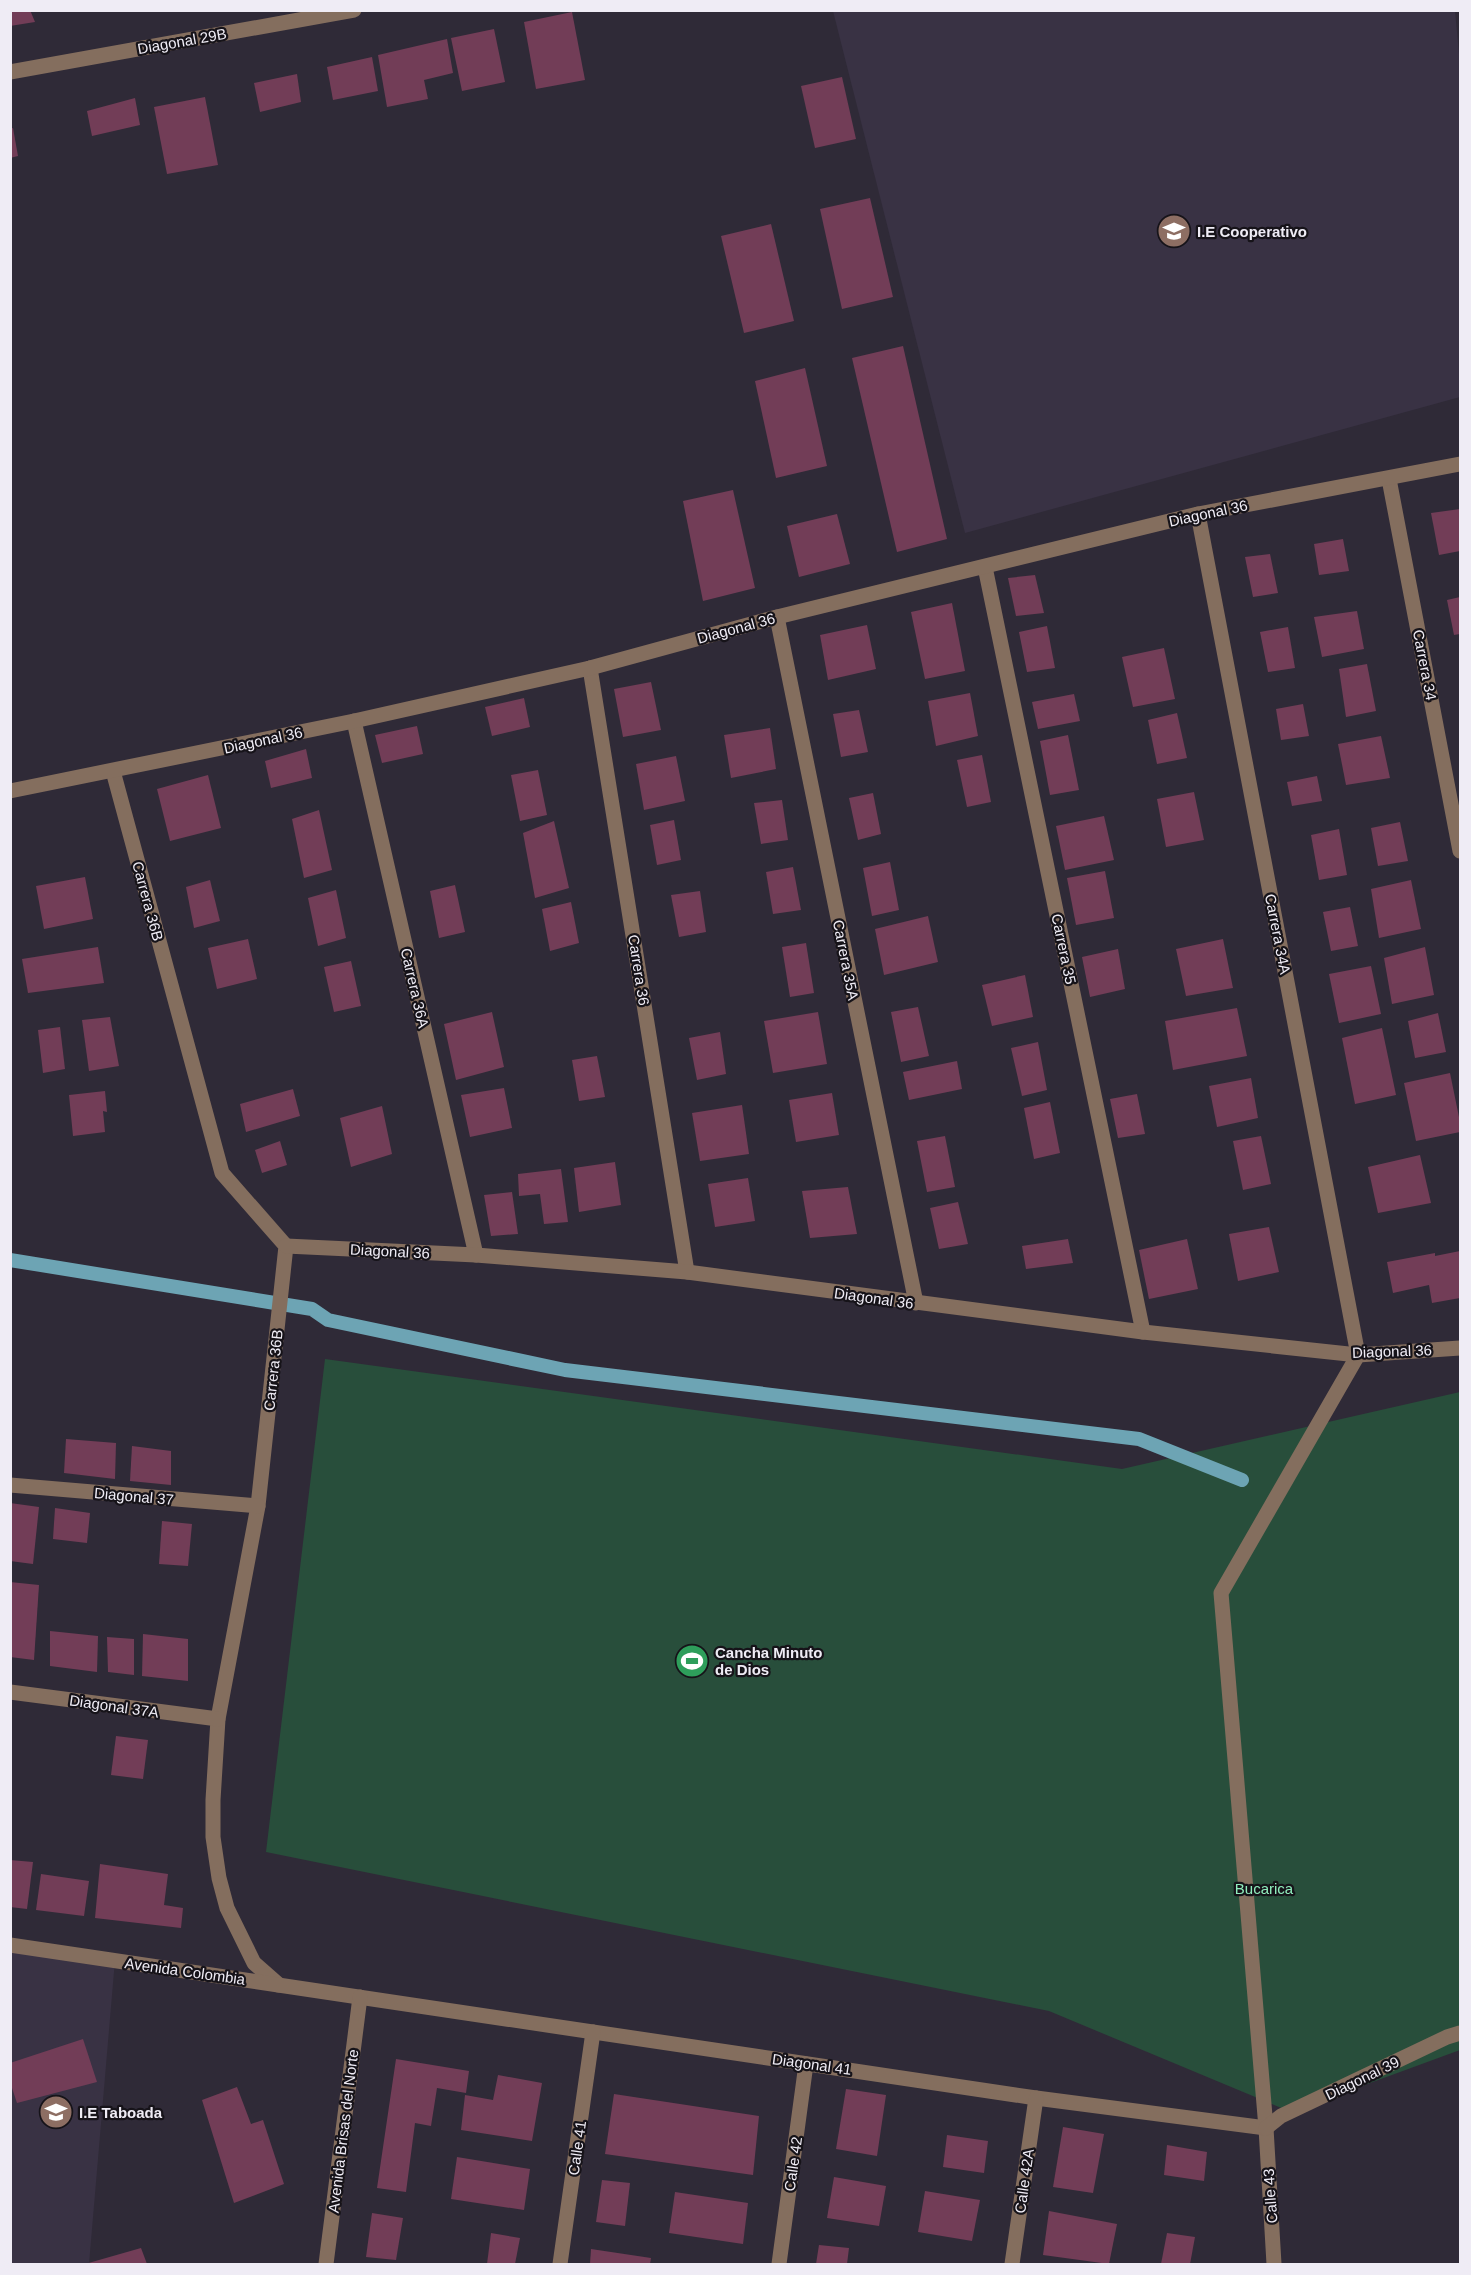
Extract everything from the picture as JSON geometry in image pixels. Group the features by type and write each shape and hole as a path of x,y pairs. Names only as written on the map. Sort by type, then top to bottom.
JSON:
{"street":[{"name":"Diagonal 29B","path":"10,72 354,10"},
{"name":"Diagonal 36","path":"10,791 354,721 590,668 777,617 1198,514 1461,464"},
{"name":"Carrera 34","path":"1389,479 1461,851"},
{"name":"Carrera 34A","path":"1198,514 1358,1355"},
{"name":"Carrera 35","path":"985,567 1143,1332"},
{"name":"Carrera 35A","path":"777,617 916,1303"},
{"name":"Carrera 36","path":"590,668 687,1272"},
{"name":"Carrera 36A","path":"354,721 476,1255"},
{"name":"Carrera 36B","path":"113,771 222,1173 286,1246 258,1506 218,1719 213,1837 219,1878 227,1908 254,1963 279,1985"},
{"name":"Diagonal 36","path":"286,1246 476,1255 687,1272 1143,1332 1358,1355 1461,1348"},
{"name":"Calle 43","path":"1274,2265 1266,2128 1221,1593 1358,1355"},
{"name":"Diagonal 37","path":"10,1485 258,1506"},
{"name":"Diagonal 37A","path":"10,1692 218,1719"},
{"name":"Avenida Colombia","path":"10,1945 360,1997"},
{"name":"Diagonal 41","path":"360,1997 806,2064 1266,2128"},
{"name":"Avenida Brisas del Norte","path":"326,2265 360,1997"},
{"name":"Calle 41","path":"560,2265 593,2032"},
{"name":"Diagonal 39","path":"1266,2128 1292,2111 1447,2037 1461,2033"},
{"name":"Calle 42","path":"779,2265 806,2064"},
{"name":"Calle 42A","path":"1012,2265 1036,2097"}],"shaded area":[{"name":"I.E Cooperativo","path":"833,11 1455,11 1460,64 1460,397 965,533"},
{"name":"I.E Taboada","path":"10,1944 115,1960 89,2264 11,2264"}],"green space":[{"name":"Cancha Minuto de Dios","path":"325,1359 1122,1469 1460,1392 1460,2050 1291,2112 1049,2011 266,1852"}],"building":[{"path":"10,10 30,10 35,22 10,26"},
{"path":"572,12 585,80 536,89 524,22"},
{"path":"494,29 505,82 462,91 451,38"},
{"path":"447,39 453,73 424,80 428,99 387,107 378,55"},
{"path":"372,57 378,91 333,100 327,67"},
{"path":"297,74 301,102 260,112 254,83"},
{"path":"842,77 856,139 815,148 801,86"},
{"path":"205,97 218,165 167,174 154,107"},
{"path":"135,98 140,125 92,136 87,111"},
{"path":"13,128 18,156 10,158 10,129"},
{"path":"870,198 893,297 842,309 820,209"},
{"path":"771,224 794,321 744,333 721,236"},
{"path":"903,346 947,539 897,552 852,358"},
{"path":"805,368 827,466 776,478 755,381"},
{"path":"733,490 755,588 703,601 683,501"},
{"path":"1460,509 1460,551 1439,555 1431,513"},
{"path":"837,514 850,564 799,577 787,526"},
{"path":"1343,539 1349,571 1319,575 1314,544"},
{"path":"1270,554 1278,593 1253,597 1245,557"},
{"path":"1035,575 1044,613 1016,616 1008,578"},
{"path":"1460,597 1460,634 1454,635 1447,600"},
{"path":"952,603 965,671 925,679 911,612"},
{"path":"1357,611 1364,649 1322,657 1314,617"},
{"path":"867,625 876,669 828,680 820,635"},
{"path":"1047,626 1055,668 1027,672 1019,632"},
{"path":"1288,627 1295,668 1268,672 1260,632"},
{"path":"1164,648 1175,699 1133,707 1122,657"},
{"path":"1367,664 1376,711 1346,717 1339,669"},
{"path":"651,682 661,730 623,737 614,689"},
{"path":"970,693 978,736 936,746 928,701"},
{"path":"1074,694 1080,721 1038,729 1032,702"},
{"path":"524,698 530,727 492,736 485,707"},
{"path":"1303,704 1309,736 1281,740 1276,709"},
{"path":"859,710 868,752 841,757 833,714"},
{"path":"1177,713 1187,758 1157,764 1148,720"},
{"path":"417,726 423,754 382,763 375,735"},
{"path":"770,728 776,769 731,778 724,735"},
{"path":"1068,735 1079,790 1050,795 1040,741"},
{"path":"1381,736 1390,778 1346,785 1338,744"},
{"path":"306,749 312,778 271,788 265,761"},
{"path":"982,755 991,802 967,807 957,760"},
{"path":"676,756 685,801 644,810 636,764"},
{"path":"538,770 547,815 520,821 511,775"},
{"path":"208,775 221,828 170,841 157,789"},
{"path":"1317,776 1322,801 1292,806 1287,782"},
{"path":"1194,792 1204,840 1166,847 1157,799"},
{"path":"873,793 881,834 858,840 849,798"},
{"path":"782,800 788,840 761,844 754,803"},
{"path":"319,810 332,870 304,878 292,819"},
{"path":"1104,816 1114,860 1065,870 1056,826"},
{"path":"674,820 681,860 657,865 650,825"},
{"path":"554,821 569,888 535,898 523,833"},
{"path":"1400,822 1408,861 1378,866 1371,828"},
{"path":"1339,829 1347,875 1319,880 1311,835"},
{"path":"890,862 899,910 872,916 863,868"},
{"path":"793,867 801,910 773,914 766,872"},
{"path":"1105,871 1114,918 1076,925 1067,878"},
{"path":"85,877 93,919 44,929 36,886"},
{"path":"210,880 220,921 194,928 186,887"},
{"path":"1411,880 1421,929 1379,938 1371,889"},
{"path":"455,885 465,932 439,938 430,891"},
{"path":"336,890 346,938 318,946 308,898"},
{"path":"700,891 706,932 679,937 671,895"},
{"path":"571,902 579,943 550,951 542,909"},
{"path":"1350,907 1358,946 1331,951 1323,912"},
{"path":"928,916 938,962 884,975 875,929"},
{"path":"248,939 257,979 217,989 208,948"},
{"path":"1223,939 1233,988 1186,996 1176,949"},
{"path":"806,943 814,993 790,997 782,947"},
{"path":"98,947 104,983 28,993 22,959"},
{"path":"1425,947 1434,995 1392,1004 1384,958"},
{"path":"1118,949 1125,989 1090,997 1082,957"},
{"path":"351,961 361,1006 334,1012 324,967"},
{"path":"1371,966 1381,1014 1339,1023 1329,974"},
{"path":"1025,975 1033,1017 992,1026 982,985"},
{"path":"918,1007 929,1056 901,1062 891,1012"},
{"path":"1237,1008 1247,1056 1173,1070 1165,1021"},
{"path":"492,1012 504,1067 456,1080 444,1024"},
{"path":"818,1012 827,1064 773,1073 764,1021"},
{"path":"1438,1013 1446,1052 1415,1058 1408,1021"},
{"path":"110,1017 119,1066 89,1071 82,1020"},
{"path":"60,1027 65,1069 43,1073 38,1030"},
{"path":"1382,1028 1396,1095 1355,1104 1342,1038"},
{"path":"720,1032 726,1074 697,1080 689,1038"},
{"path":"1038,1042 1047,1090 1022,1096 1011,1048"},
{"path":"597,1056 605,1097 579,1101 572,1060"},
{"path":"957,1061 962,1089 909,1100 903,1072"},
{"path":"1450,1073 1460,1132 1416,1141 1404,1083"},
{"path":"1251,1078 1258,1118 1217,1127 1209,1086"},
{"path":"504,1088 512,1128 470,1137 461,1095"},
{"path":"293,1089 300,1116 246,1132 240,1104"},
{"path":"105,1091 107,1112 103,1111 105,1132 73,1136 69,1095"},
{"path":"832,1093 839,1135 796,1142 789,1100"},
{"path":"1137,1094 1145,1134 1118,1138 1110,1099"},
{"path":"1050,1102 1060,1153 1034,1159 1024,1108"},
{"path":"742,1105 749,1154 700,1161 692,1113"},
{"path":"382,1106 392,1154 351,1167 340,1118"},
{"path":"945,1136 955,1187 927,1192 917,1141"},
{"path":"1261,1136 1271,1184 1243,1190 1233,1141"},
{"path":"280,1141 287,1165 262,1173 255,1150"},
{"path":"1420,1155 1431,1203 1378,1213 1368,1167"},
{"path":"615,1162 621,1205 579,1212 574,1168"},
{"path":"561,1169 568,1222 544,1224 540,1194 519,1196 518,1174"},
{"path":"748,1178 755,1221 715,1227 708,1184"},
{"path":"848,1187 857,1234 810,1238 802,1191"},
{"path":"512,1192 518,1234 491,1236 484,1195"},
{"path":"958,1202 968,1244 939,1249 930,1208"},
{"path":"1269,1227 1279,1272 1238,1281 1229,1234"},
{"path":"1068,1239 1073,1263 1026,1269 1022,1246"},
{"path":"1187,1239 1198,1289 1149,1299 1139,1250"},
{"path":"1460,1251 1460,1298 1432,1303 1429,1285 1393,1293 1387,1262"},
{"path":"66,1439 116,1443 115,1479 64,1473"},
{"path":"132,1446 171,1451 171,1485 130,1481"},
{"path":"10,1503 39,1507 33,1564 10,1561"},
{"path":"55,1508 90,1513 87,1543 53,1539"},
{"path":"162,1521 192,1524 188,1566 159,1564"},
{"path":"10,1582 39,1585 34,1660 10,1657"},
{"path":"50,1631 98,1636 97,1672 50,1666"},
{"path":"143,1634 188,1639 188,1681 142,1676"},
{"path":"107,1637 134,1639 134,1675 108,1672"},
{"path":"116,1736 148,1740 143,1779 111,1775"},
{"path":"10,1860 33,1862 27,1909 10,1907"},
{"path":"100,1864 168,1874 164,1905 183,1908 181,1928 95,1918"},
{"path":"41,1874 89,1881 84,1916 36,1910"},
{"path":"83,2039 97,2082 17,2103 10,2082 10,2063"},
{"path":"396,2059 469,2071 466,2093 437,2088 431,2126 415,2123 406,2192 377,2188"},
{"path":"498,2075 542,2083 532,2141 461,2130 465,2095 493,2100"},
{"path":"237,2087 251,2124 263,2120 284,2184 234,2203 202,2100"},
{"path":"846,2089 886,2095 877,2156 836,2149"},
{"path":"614,2094 759,2116 753,2175 605,2154"},
{"path":"1063,2127 1104,2134 1093,2193 1053,2187"},
{"path":"947,2135 988,2141 984,2173 943,2167"},
{"path":"1167,2145 1207,2152 1204,2181 1164,2175"},
{"path":"457,2157 530,2169 524,2210 451,2199"},
{"path":"834,2177 886,2186 879,2226 827,2218"},
{"path":"602,2180 630,2183 625,2226 596,2222"},
{"path":"925,2191 980,2200 972,2241 918,2232"},
{"path":"675,2192 748,2203 743,2244 669,2233"},
{"path":"1049,2211 1117,2224 1109,2264 1043,2255"},
{"path":"372,2213 403,2218 396,2260 366,2257"},
{"path":"491,2233 520,2238 515,2264 487,2264"},
{"path":"1167,2233 1195,2237 1190,2264 1161,2264"},
{"path":"819,2245 849,2248 847,2264 816,2264"},
{"path":"141,2248 147,2264 85,2264"},
{"path":"591,2249 651,2258 650,2264 590,2264"}],"waterway":[{"path":"10,1260 312,1309 328,1320 565,1370 1139,1439 1242,1480"}],"place":[{"name":"I.E Cooperativo","path":"1174,231"},
{"name":"Cancha Minuto de Dios","path":"692,1661"},
{"name":"I.E Taboada","path":"56,2112"}],"park label":[{"name":"Bucarica","path":"1264,1888"}]}
